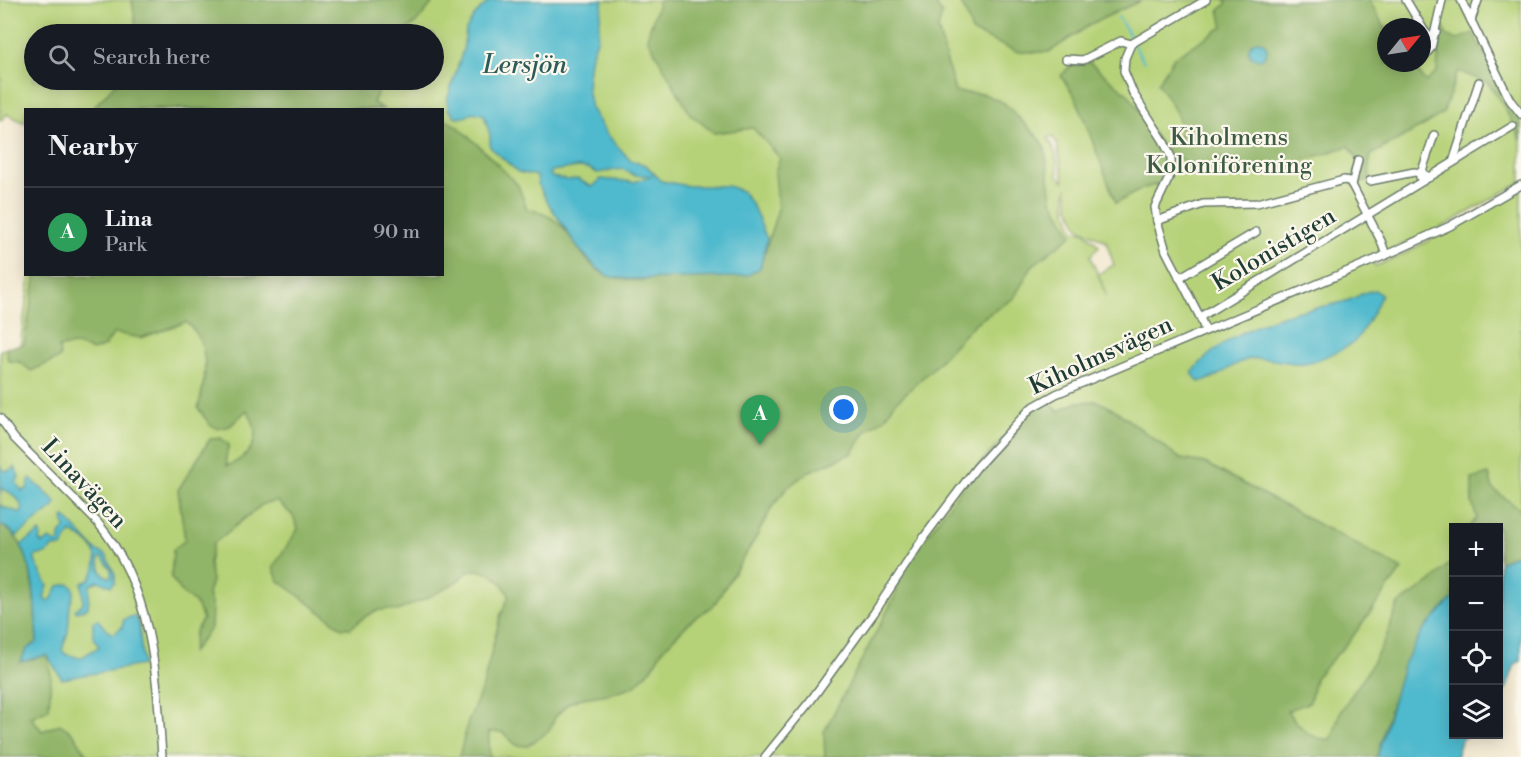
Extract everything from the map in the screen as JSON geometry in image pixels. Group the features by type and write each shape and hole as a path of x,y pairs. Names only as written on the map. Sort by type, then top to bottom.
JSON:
{"street":[{"path":"1204,330 1200,317 1167,251 1157,221 1155,207 1168,178 1171,157 1125,76 1125,58 1131,44 1206,0"},
{"path":"1406,0 1425,32 1428,35 1436,32"},
{"path":"1431,48 1442,0"},
{"path":"1461,0 1510,100 1521,114"},
{"path":"1471,21 1478,0"},
{"path":"1066,59 1083,60 1121,41 1131,44"},
{"path":"1452,164 1479,82"},
{"name":"Kolonistigen","path":"1200,317 1513,126"},
{"path":"1418,185 1434,135"},
{"path":"1352,185 1358,160"},
{"path":"1370,181 1414,172 1430,177"},
{"path":"1157,221 1203,204 1257,202 1344,180 1349,181 1352,185 1386,255"},
{"name":"Kiholmsvägen","path":"765,757 811,700 924,537 976,468 1031,408 1056,393 1386,255 1450,226 1521,186"},
{"path":"1179,278 1256,232"},
{"name":"Linavägen","path":"0,418 14,438 98,523 124,561 142,606 150,636 156,669 162,757"}],"green space":[{"name":"Kiholmens Koloniförening","path":"0,0 1521,0 1521,182 1448,224 1372,259 1375,266 1396,258 1521,190 1521,536 1503,530 1503,523 1449,523 1449,595 1370,757 0,757 0,350 20,346 30,276 444,276 444,108 24,108 24,122 7,114 0,120 0,79 2,79 0,78","holes":["1052,136 1057,144 1064,181 1058,176 1056,156 1048,138","1067,189 1069,207 1079,228 1106,241 1114,265 1098,274 1107,297 1091,258 1099,246 1084,231 1074,231 1065,199"]},
{"path":"132,0 435,0 415,24 136,24"},
{"path":"659,0 933,0 942,14 938,29 955,92 984,94 1004,103 1039,138 1045,149 1052,199 1072,235 1032,266 1014,298 975,323 934,367 894,404 885,418 865,432 853,453 808,472 787,488 772,507 757,536 714,605 693,619 663,649 652,668 634,686 569,703 556,716 549,731 527,746 516,745 502,732 489,732 491,757 459,757 468,722 483,686 500,617 509,596 497,578 483,571 471,571 451,585 420,601 397,611 384,609 378,611 351,628 342,628 278,580 273,567 298,529 293,516 277,501 263,504 213,544 209,563 212,581 208,594 212,607 211,628 192,652 195,631 203,619 195,603 184,595 171,578 173,550 185,540 178,490 210,439 221,438 229,445 226,457 227,466 244,456 255,436 252,419 247,410 230,426 218,429 210,425 198,408 205,374 205,362 200,341 186,322 141,338 114,333 105,346 93,351 76,345 64,346 59,348 60,358 31,371 20,362 8,361 6,348 24,344 36,276 444,276 444,119 458,127 476,143 518,185 527,209 543,213 555,220 588,261 597,270 609,276 626,280 643,280 760,268 778,209 775,172 780,158 753,128 714,133 690,114 647,38"},
{"path":"959,0 1142,0 1093,23 1049,52 1018,52 972,32"},
{"name":"Kiholmens Koloniförening","path":"1226,0 1369,0 1379,18 1377,18 1377,72 1418,72 1426,82 1437,72 1440,31 1444,27 1446,35 1457,40 1473,33 1521,120 1521,140 1502,103 1488,83 1458,71 1443,113 1371,155 1370,181 1352,185 1358,160 1349,146 1293,164 1250,172 1235,173 1232,160 1221,159 1222,169 1205,171 1173,158 1168,159 1167,174 1163,183 1144,188 1116,203 1076,98 1061,76 1070,66 1089,62 1130,96 1162,147 1180,136 1181,129 1174,108 1158,83 1174,57 1223,27 1219,10 1226,4","holes":["1256,42 1261,43 1266,49 1261,59 1249,53 1251,45"]},
{"path":"110,90 379,90 373,103 382,108 93,108"},
{"path":"1047,399 1058,411 1078,402 1097,401 1115,410 1181,459 1205,463 1402,569 1350,640 1315,678 1310,702 1287,711 1300,727 1311,735 1330,739 1340,712 1366,674 1386,638 1398,604 1430,583 1449,564 1449,602 1423,630 1390,709 1377,757 825,757 824,732 897,592 899,574 976,468 1031,408"},
{"path":"1489,474 1493,489 1521,510 1521,550 1516,555 1503,560 1503,523 1472,523 1477,518 1472,503 1472,479"},
{"path":"0,525 12,533 21,545 27,560 34,594 37,642 27,649 21,662 47,655 51,675 49,709 31,717 42,731 60,724 74,734 88,757 0,757"}],"water":[{"name":"Lersjön","path":"490,0 603,0 597,40 590,59 587,88 591,108 606,133 631,161 646,165 661,181 689,186 728,186 742,191 753,206 767,239 760,268 748,275 736,277 627,279 608,276 597,268 579,249 546,200 538,184 537,176 518,172 490,147 490,135 484,115 474,112 465,117 456,118 448,109 447,100 463,50 466,30 474,16","holes":["578,167 588,168 597,173 622,169 634,175 652,176 634,182 601,179 592,187 578,179 568,180 552,177 550,174 552,171"]},
{"path":"1258,41 1264,44 1267,50 1264,56 1258,59 1252,56 1249,50 1252,44"},
{"path":"1375,290 1381,295 1365,327 1353,343 1337,352 1305,363 1264,359 1245,360 1215,377 1199,382 1192,373 1225,343 1253,328 1281,316 1343,302"},
{"path":"0,466 5,471 15,467 19,477 16,482 22,491 27,489 30,478 56,502 54,507 16,537 9,529 0,525 0,504 21,513 22,509 19,501 9,492 2,489 0,495"},
{"path":"65,517 97,551 106,555 115,574 115,582 111,586 98,581 90,585 88,608 77,612 75,610 83,603 82,583 90,578 95,568 96,556 91,546 71,532 62,547 52,547 48,553 35,556 35,561 48,586 44,597 46,601 51,600 58,586 69,584 73,587 68,632 62,650 65,654 80,658 99,647 93,637 93,622 97,619 109,632 114,634 122,627 124,619 135,616 139,625 143,665 62,679 47,655 20,662 27,649 37,642 32,580 21,545 40,532 39,541 43,544 50,539 56,543 60,541 60,535 65,528 63,518","holes":["102,557 111,569 111,577 108,577 100,568 99,558"]},
{"path":"1521,550 1521,661 1515,664 1503,692 1503,560 1516,555"},
{"path":"1449,602 1449,739 1463,739 1456,757 1377,757 1403,666 1423,630"}],"waterway":[{"path":"1118,17 1132,39"},
{"path":"1134,45 1144,62"}],"place":[{"name":"Lina","path":"760,445"}]}
